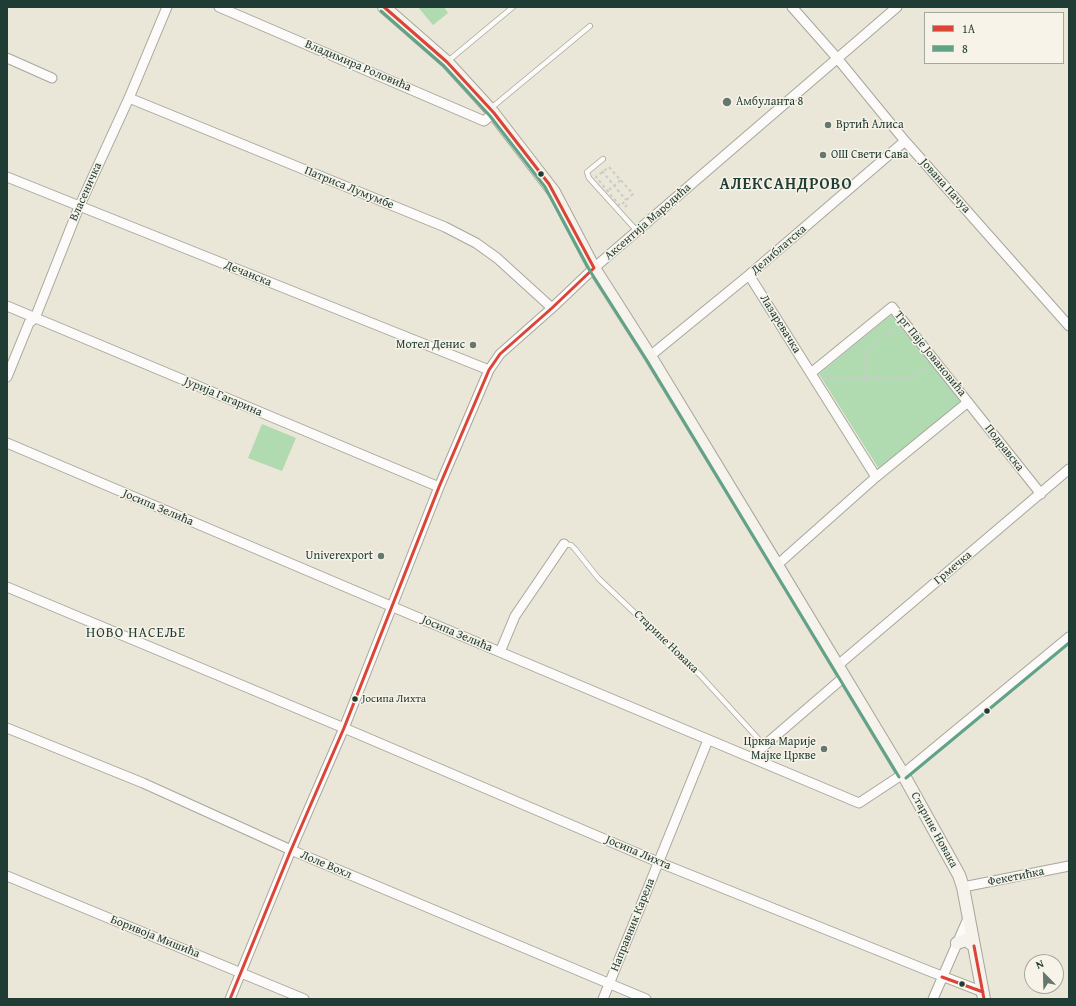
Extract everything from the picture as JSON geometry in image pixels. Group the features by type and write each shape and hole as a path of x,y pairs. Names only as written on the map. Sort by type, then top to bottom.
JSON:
{"street":[{"name":"Власеничка","path":"7,377 29,323 35,318 79,207 129,98 167,7"},
{"name":"Владимира Роловића","path":"220,7 484,121 492,111"},
{"name":"Старине Новака","path":"384,7 447,62 492,111 549,184 594,268 650,356 903,774 959,875 963,887 984,995"},
{"name":"Јована Пачуа","path":"792,7 837,58 905,141 1069,326"},
{"name":"Аксентија Мародића","path":"230,999 291,850 344,728 393,607 439,487 489,370 500,354 594,268 897,7"},
{"path":"7,58 52,78"},
{"name":"Патриса Лумумбе","path":"129,98 445,227 476,243 497,258 552,308"},
{"name":"Делиблатска","path":"650,356 749,276 905,141"},
{"name":"Дечанска","path":"7,177 489,370"},
{"name":"Лазаревачка","path":"749,276 813,376"},
{"name":"Јурија Гагарина","path":"7,306 439,487"},
{"name":"Трг Паје Јовановића","path":"777,565 876,477 968,402 892,307 813,376"},
{"path":"813,376 876,477"},
{"name":"Подравска","path":"968,402 1041,494"},
{"name":"Јосипа Зелића","path":"7,443 859,803 903,774"},
{"name":"Грмечка","path":"837,666 1069,469"},
{"path":"500,652 515,616 564,544"},
{"name":"Јосипа Лихта","path":"7,587 344,728 658,862 984,995"},
{"path":"903,774 1069,637"},
{"path":"751,757 844,677"},
{"name":"Лоле Вохл","path":"7,728 143,783 291,850 646,999"},
{"name":"Направник Карела","path":"603,999 708,740"},
{"name":"Фекетићка","path":"963,887 1069,866"},
{"name":"Боривоја Мишића","path":"7,876 304,999"},
{"path":"933,999 969,916"},
{"path":"957,944 966,940 974,946"}],"lane":[{"path":"447,62 514,7"},
{"path":"492,111 590,26"},
{"path":"603,159 587,172 589,178 638,231"},
{"name":"Старине Новака","path":"564,544 571,545 598,578 700,675 764,745"}],"path":[{"path":"602,171 626,200 633,194 609,167"},
{"path":"608,191 621,180"},
{"path":"865,379 866,352 904,321"},
{"path":"813,376 865,379 912,379 934,360"}],"green space":[{"path":"418,7 444,7 448,13 433,25"},
{"path":"891,315 961,402 879,469 819,374"},
{"path":"262,424 296,438 282,471 248,458"}],"transit line":[{"name":"1A","path":"384,7 447,62 494,113 549,184 594,268"},
{"name":"8","path":"381,11 444,66 490,116 545,187 590,271 646,359 899,777"},
{"name":"1A","path":"230,999 291,850 344,728 439,487 489,370 500,354 594,268"},
{"name":"8","path":"906,778 1069,643"},
{"name":"1A","path":"974,946 984,999"},
{"name":"1A","path":"942,977 983,992"}],"place":[{"name":"Амбуланта 8","path":"727,102"},
{"name":"Вртић Алиса","path":"828,125"},
{"name":"ОШ Свети Сава","path":"823,155"},
{"name":"Мотел Денис","path":"473,345"},
{"name":"Univerexport","path":"381,556"},
{"name":"Јосипа Лихта","path":"355,699"},
{"name":"Црква Марије Мајке Цркве","path":"824,749"}],"district":[{"name":"АЛЕКСАНДРОВО","path":"786,185"},
{"name":"НОВО НАСЕЉЕ","path":"136,633"}]}
